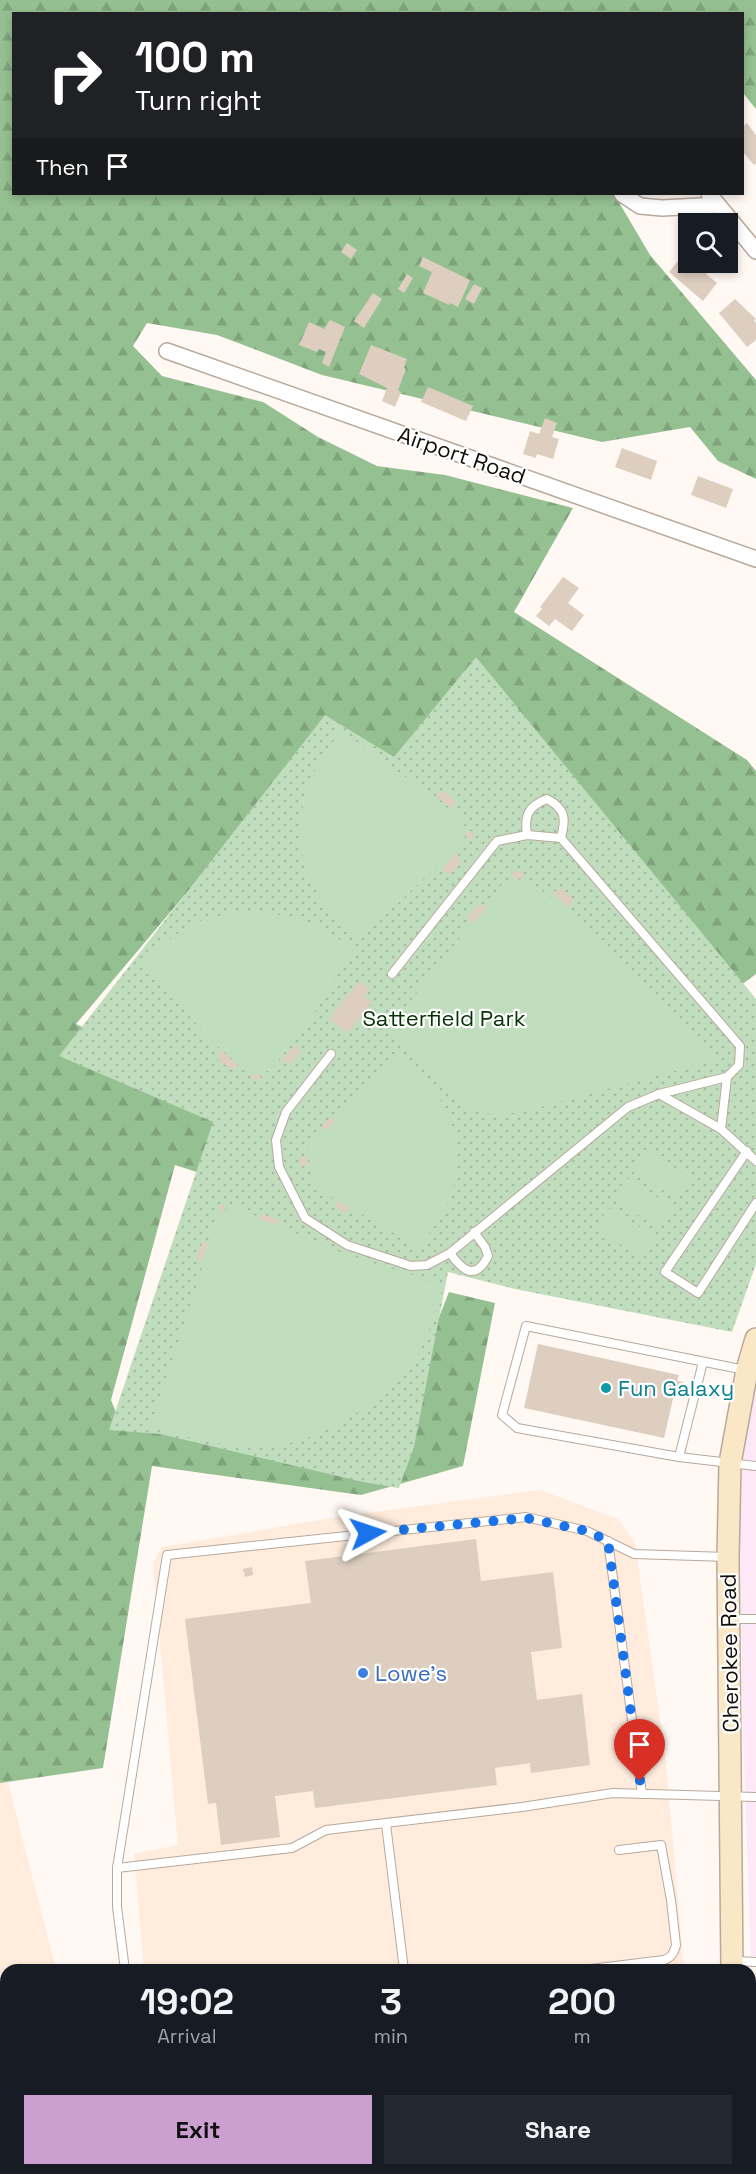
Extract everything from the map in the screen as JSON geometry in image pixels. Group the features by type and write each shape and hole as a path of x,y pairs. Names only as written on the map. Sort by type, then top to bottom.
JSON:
{"main road":[{"name":"Cherokee Road","path":"732,1964 728,1557 730,1463 747,1370 756,1339"}],"street":[{"path":"624,195 640,206 662,208 693,205 713,199 756,251"},
{"name":"Airport Road","path":"167,351 756,559"}],"lane":[{"path":"527,835 527,813 534,804 547,800 557,805 563,813 565,826 561,838"},
{"path":"331,1054 286,1112 276,1140 279,1167 305,1218 347,1245 411,1266 427,1265 450,1253 628,1107 659,1094 727,1077 739,1065 740,1046 561,838 527,835 497,841 392,974"},
{"path":"721,1128 727,1077"},
{"path":"659,1094 721,1128 756,1161"},
{"path":"747,1151 665,1272 698,1293 756,1203"},
{"path":"450,1253 460,1267 467,1271 476,1271 484,1264 488,1256 485,1246 474,1232"},
{"path":"747,1370 526,1326 502,1415 517,1428 679,1457 756,1466"},
{"path":"679,1457 702,1362"},
{"path":"124,1964 117,1907 117,1868 167,1555 526,1518 587,1531 634,1554 728,1557"},
{"path":"608,1541 642,1794"},
{"path":"729,1618 756,1619"},
{"path":"117,1868 292,1848 326,1830 522,1807 613,1793 756,1797"},
{"path":"386,1824 403,1964"},
{"path":"619,1850 661,1845 676,1945 671,1957 664,1960 630,1964"},
{"path":"740,1964 756,1962"}],"shaded area":[{"path":"756,1375 756,1956 751,1957 743,1734 739,1482 744,1426"},
{"path":"540,1490 618,1519 635,1543 666,1763 684,1964 144,1964 134,1854 178,1845 153,1563 162,1547 337,1517"},
{"path":"0,1752 55,1964 0,1964"}],"green space":[{"path":"0,0 756,0 756,109 744,94 744,12 12,12 12,195 615,195 650,255 756,380 756,479 718,461 690,427 602,442 322,375 217,335 147,323 133,346 162,376 263,402 318,437 377,466 445,475 573,508 514,612 747,760 756,771 756,974 726,996 402,765 328,725 76,1024 223,1097 206,1175 175,1165 111,1400 119,1420 420,1365 449,1292 495,1303 463,1466 361,1495 152,1466 103,1768 0,1783"},
{"name":"Satterfield Park","path":"476,657 756,999 756,1264 732,1332 515,1289 448,1272 414,1447 399,1488 363,1482 160,1434 109,1430 213,1122 59,1056 325,715 394,757"},
{"path":"341,730 464,820 465,840 357,942 339,924 316,890 305,865 300,839 301,816 308,785 320,760"},
{"path":"527,879 595,932 715,1060 526,1111 494,1114 463,1105 386,1032 505,880"},
{"path":"241,912 288,916 313,924 353,950 303,1031 269,1071 249,1073 206,1036 144,962 175,935 206,918"},
{"path":"393,1054 425,1080 438,1096 448,1113 457,1150 457,1171 452,1192 438,1221 419,1248 315,1187 307,1150"},
{"path":"644,1149 691,1178 678,1199 631,1171"},
{"path":"626,1178 673,1207 660,1228 613,1200"},
{"path":"233,1206 342,1253 444,1285 425,1340 405,1372 375,1400 357,1413 318,1434 299,1441 258,1447 221,1444 150,1427 194,1294 216,1216"},
{"path":"608,1208 656,1237 643,1258 595,1229"}],"building":[{"path":"747,123 756,135 756,163 754,165 744,153 744,125"},
{"path":"347,243 357,250 351,259 341,252"},
{"path":"423,257 470,280 458,307 423,293 432,272 419,266"},
{"path":"678,261 678,273 707,273 717,283 703,301 669,272"},
{"path":"407,274 413,278 404,293 398,289"},
{"path":"474,284 482,288 474,304 465,299"},
{"path":"373,293 382,299 364,328 354,321"},
{"path":"735,299 756,319 754,320 756,340 747,347 719,313"},
{"path":"330,320 345,327 329,367 322,363 326,352 319,349 317,352 299,345 309,322 324,329"},
{"path":"371,345 407,359 404,368 406,369 398,390 401,392 395,407 382,401 387,388 359,374"},
{"path":"428,387 473,406 466,421 421,402"},
{"path":"545,418 557,423 552,437 559,439 553,459 537,454 536,458 523,454 530,431 539,434"},
{"path":"622,448 657,461 651,480 615,467"},
{"path":"698,476 733,489 726,508 691,495"},
{"path":"563,577 579,588 568,603 584,615 572,631 555,619 549,626 536,616 542,609 540,607"},
{"path":"444,791 455,801 453,810 435,795"},
{"path":"472,831 473,839 467,839 466,832"},
{"path":"457,852 461,862 450,874 441,871"},
{"path":"522,871 523,878 513,879 512,872"},
{"path":"562,889 573,899 570,909 552,892"},
{"path":"478,905 488,906 472,925 468,916"},
{"path":"359,981 370,989 364,996 372,1002 348,1033 329,1019"},
{"path":"296,1043 300,1052 291,1063 281,1061"},
{"path":"220,1049 239,1066 230,1069 218,1059"},
{"path":"260,1074 261,1079 253,1080 252,1075"},
{"path":"331,1117 335,1121 327,1130 322,1126"},
{"path":"306,1156 308,1165 301,1167 299,1158"},
{"path":"338,1201 349,1208 346,1214 334,1206"},
{"path":"224,1204 226,1209 221,1212 218,1207"},
{"path":"263,1214 278,1220 277,1225 259,1219"},
{"path":"202,1243 208,1243 201,1261 196,1258"},
{"name":"Fun Galaxy","path":"538,1344 679,1375 677,1381 684,1382 681,1396 674,1394 664,1438 524,1408"},
{"name":"Lowe's","path":"476,1539 481,1581 553,1572 562,1648 531,1652 537,1700 582,1694 590,1765 531,1773 530,1763 495,1768 497,1785 315,1808 313,1791 275,1796 280,1837 221,1845 216,1803 208,1804 185,1619 311,1603 305,1561"},
{"path":"252,1567 253,1575 245,1577 243,1569"}],"place":[{"name":"Fun Galaxy","path":"606,1388"},
{"name":"Lowe's","path":"363,1673"}],"route":[{"path":"368,1533 526,1518 587,1531 608,1541 640,1781"}]}
